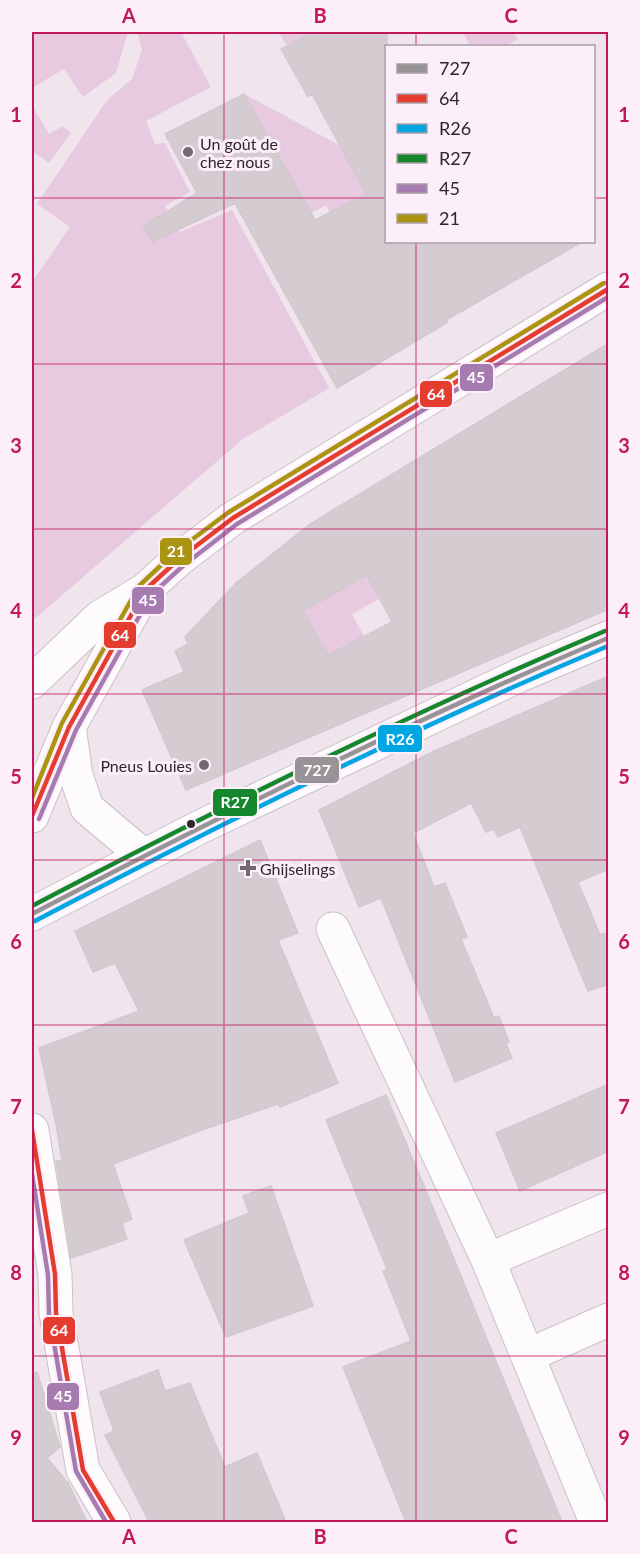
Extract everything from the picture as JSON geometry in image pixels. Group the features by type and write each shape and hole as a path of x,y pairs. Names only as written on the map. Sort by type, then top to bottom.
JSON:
{"street":[{"path":"32,682 100,617 145,590 179,559 233,518 609,288"},
{"path":"32,816 37,782 145,590"},
{"path":"32,914 144,856 520,675 609,638"},
{"path":"69,727 76,775 87,808 144,856"},
{"path":"333,929 488,1260 596,1522"},
{"path":"32,1130 55,1274 56,1313 83,1470 114,1522"},
{"path":"488,1260 609,1209"},
{"path":"529,1355 609,1320"}],"shaded area":[{"path":"32,32 126,32 127,35 116,73 83,97 64,69 32,88"},
{"path":"137,32 181,32 211,87 146,121 155,144 165,143 190,192 165,206 180,232 232,210 329,388 243,439 32,621 32,282 70,227 37,204 107,100 132,79 142,50"},
{"path":"279,32 312,32 286,45"},
{"path":"463,32 513,32 518,39 507,45 470,45"},
{"path":"244,94 341,146 377,214 349,249 326,205 311,213"},
{"path":"32,105 49,134 63,126 71,133 49,163 32,151"},
{"path":"368,575 379,599 352,614 368,644 336,671 301,609"}],"building":[{"path":"312,32 387,32 387,45 385,45 385,243 580,243 446,320 448,322 337,388 235,203 152,242 143,226 197,193 165,134 244,94 315,220 366,194 312,94 308,97 281,49"},
{"path":"609,343 609,609 186,790 142,690 184,672 175,651 188,644 185,637 236,583 310,524","holes":["367,575 392,622 328,655 303,611"]},
{"path":"609,676 609,869 578,882 600,935 609,932 609,984 588,991 520,827 498,837 494,829 486,832 471,803 413,833 434,887 445,883 467,937 461,939 494,1018 499,1016 509,1042 506,1044 512,1058 455,1082 381,898 359,907 319,810 432,752"},
{"path":"260,840 298,933 278,940 338,1083 280,1107 278,1104 113,1164 132,1219 122,1223 127,1239 71,1258 56,1161 62,1161 39,1048 139,1011 115,963 93,972 75,931"},
{"path":"609,1084 609,1151 520,1191 496,1133"},
{"path":"386,1095 562,1522 406,1522 343,1367 411,1341 383,1271 387,1269 326,1120"},
{"path":"271,1186 313,1306 226,1337 184,1240 249,1213 243,1196"},
{"path":"158,1370 165,1391 190,1383 225,1467 257,1453 286,1522 149,1522 105,1435 114,1431 100,1392"},
{"path":"37,1372 60,1447 47,1458 68,1483 87,1522 32,1522 32,1373"}],"transit line":[{"name":"21","path":"32,798 62,723 139,586 174,553 229,512 604,283"},
{"name":"64","path":"32,816 69,727 145,590 179,559 233,518 608,289"},
{"name":"45","path":"39,819 76,730 151,595 184,565 237,524 608,297"},
{"name":"R27","path":"32,906 316,762 532,662 605,631"},
{"name":"727","path":"32,914 317,770 462,702 608,638"},
{"name":"R26","path":"35,921 176,848 391,743 608,646"},
{"name":"64","path":"32,1130 55,1274 56,1313 83,1470 114,1522"},
{"name":"45","path":"32,1174 48,1275 49,1314 76,1471 106,1522"}],"place":[{"name":"Un goût de chez nous","path":"188,152"},
{"name":"Pneus Louies","path":"204,765"},
{"name":"Ghijselings","path":"248,868"}]}
